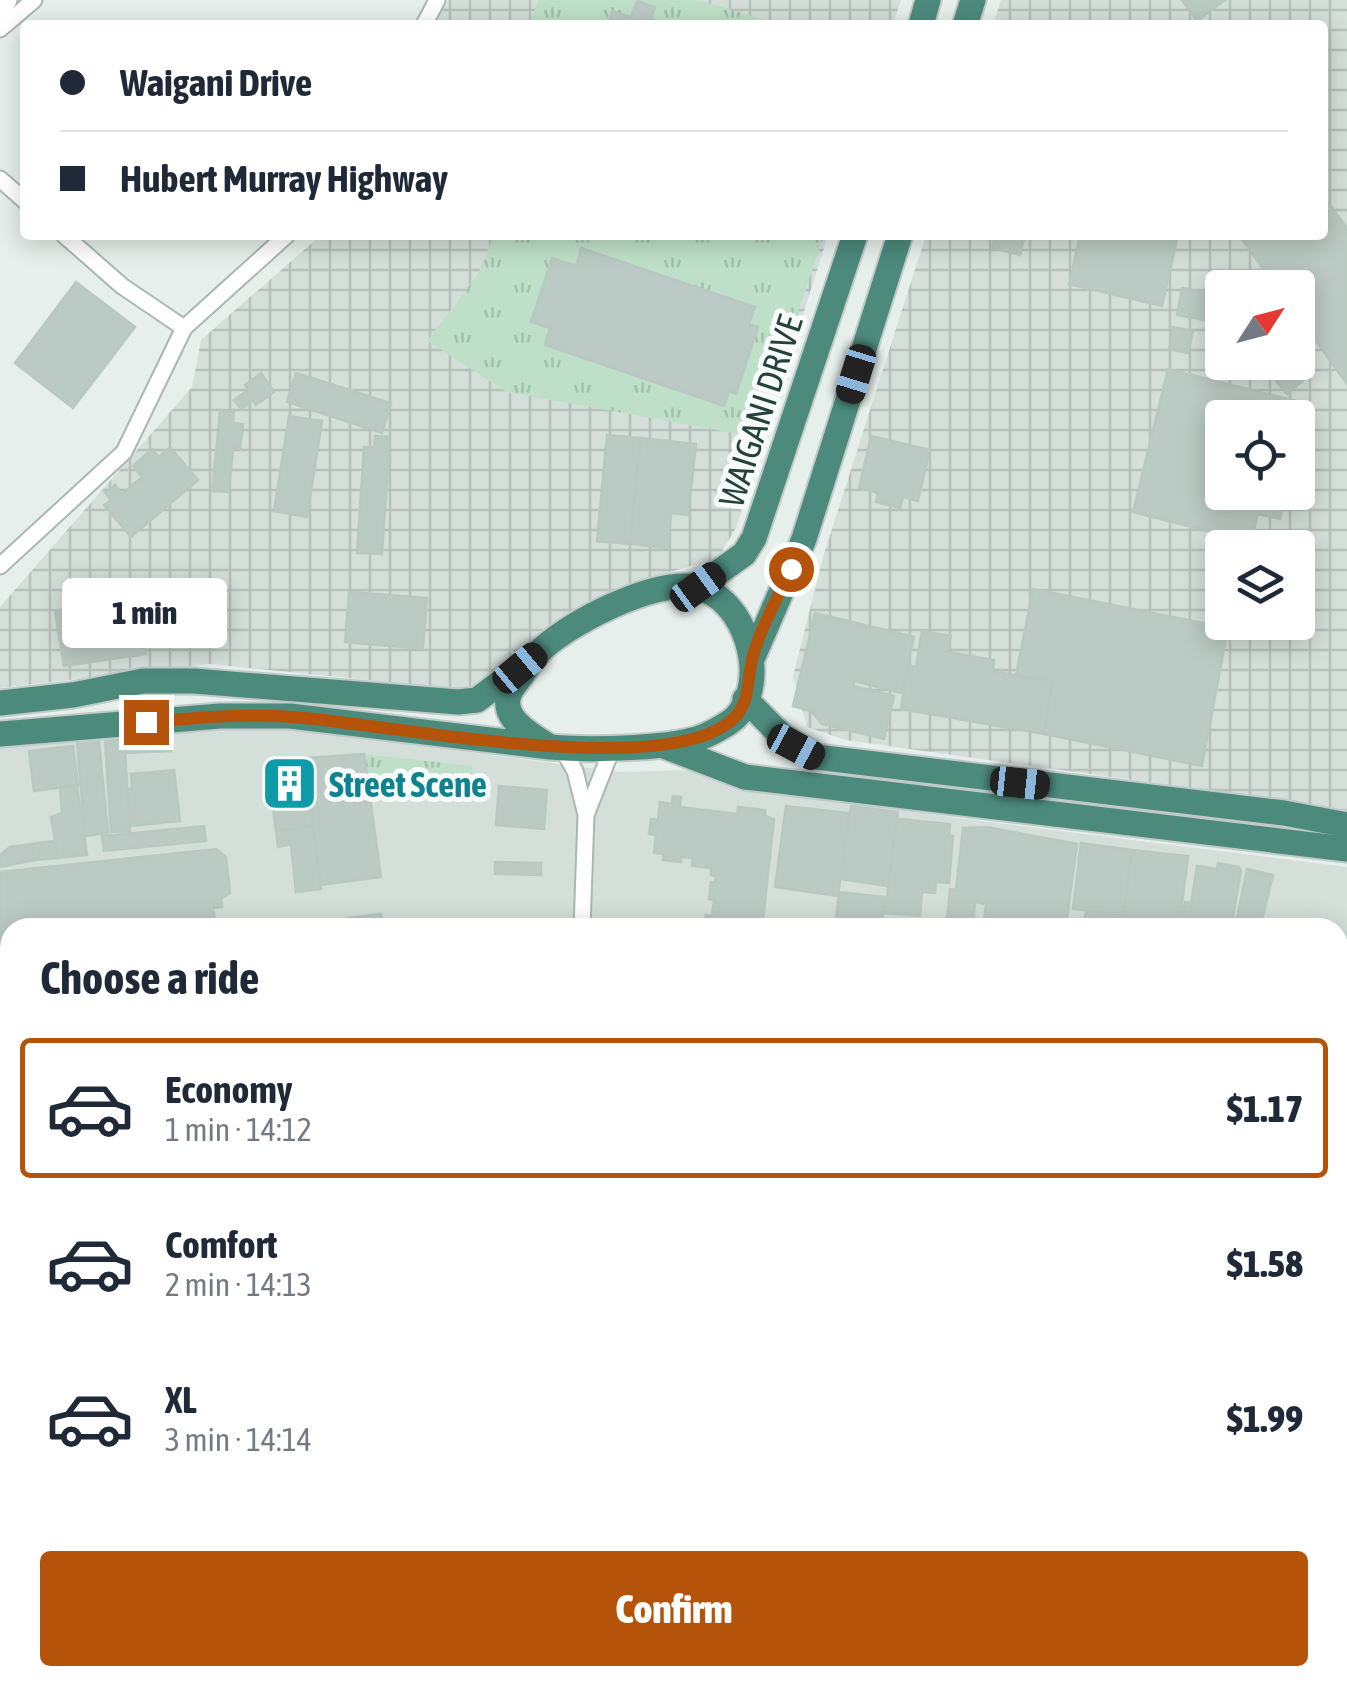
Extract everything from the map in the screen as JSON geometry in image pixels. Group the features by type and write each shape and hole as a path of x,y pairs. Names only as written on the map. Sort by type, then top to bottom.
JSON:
{"highway":[{"name":"WAIGANI DRIVE","path":"698,587 744,554 754,538 853,240"},
{"path":"0,734 220,716 290,716 556,748 659,744 704,737 736,716 745,699 752,659 808,526 898,240"},
{"path":"0,703 73,695 143,681 194,681 458,702 477,700 582,621 644,594 678,586 698,587 718,596 732,609 744,630 752,659"},
{"path":"537,653 508,696 508,710 519,725 556,748"},
{"path":"745,699 782,736 816,757 1284,813 1347,825"},
{"path":"659,744 745,777 1347,849"}],"street":[{"path":"0,16 9,0"},
{"path":"0,29 34,0"},
{"path":"0,179 20,197"},
{"path":"70,240 122,286 184,328"},
{"path":"0,566 124,452 184,328 281,240"},
{"path":"582,918 586,815 590,797 614,746"},
{"path":"556,748 575,771 586,815"}],"shaded area":[{"path":"448,0 901,0 895,20 438,20"},
{"path":"1001,0 1347,0 1347,810 845,740 807,727 793,676 824,554 924,240 1328,240 1328,20 995,20"},
{"path":"315,240 826,240 736,528 718,558 632,583 528,645 475,691 209,664 0,688 0,607 192,387 201,340"},
{"path":"274,726 620,772 719,773 774,794 1347,867 1347,918 0,918 0,734"}],"green space":[{"path":"539,0 698,0 766,20 530,20"},
{"path":"492,240 822,240 756,437 507,392 427,341 478,274"},
{"path":"364,754 472,766 472,781 369,785"}],"building":[{"path":"1182,0 1225,0 1198,20"},
{"path":"637,1 655,7 654,20 609,20 612,11 631,17"},
{"path":"1328,202 1347,228 1347,384 1315,340 1315,270 1264,270 1243,240 1328,240"},
{"path":"994,240 1024,240 1020,255 992,248"},
{"path":"1079,240 1177,240 1162,306 1069,284"},
{"path":"581,248 755,307 749,324 758,327 736,394 729,391 724,406 545,345 550,328 531,322 552,258 576,266"},
{"path":"76,282 135,327 73,408 15,363"},
{"path":"1182,288 1205,292 1205,320 1177,315"},
{"path":"1173,327 1193,331 1188,353 1169,349"},
{"path":"1168,369 1292,400 1205,400 1205,510 1282,510 1280,519 1258,514 1254,530 1205,530 1133,512"},
{"path":"261,373 274,392 256,405 253,400 241,409 234,400"},
{"path":"296,373 391,403 382,433 287,402"},
{"path":"1275,380 1303,380 1287,394"},
{"path":"220,411 234,412 233,423 243,424 240,449 233,448 229,492 212,491"},
{"path":"289,416 322,421 307,517 274,511"},
{"path":"607,435 640,438 630,544 597,541"},
{"path":"375,436 390,437 382,554 357,553 364,447 374,447"},
{"path":"871,436 930,450 918,501 903,497 900,508 876,502 878,493 859,488"},
{"path":"641,438 696,444 688,515 671,513 668,548 630,544"},
{"path":"170,447 198,480 131,537 104,505 111,500 105,493 115,485 122,494 142,477 133,466 152,449 159,457"},
{"path":"1033,589 1205,623 1205,640 1226,640 1202,766 1044,734 1052,682 1016,675"},
{"path":"349,592 427,598 423,649 345,642"},
{"path":"137,598 146,654 64,666 55,611"},
{"path":"815,613 914,637 901,693 854,681 853,686 894,696 884,739 822,724 811,711 793,706"},
{"path":"922,631 951,636 948,652 994,660 993,671 1052,682 1044,734 901,709 908,665 916,667"},
{"path":"170,737 171,751 125,753 130,831 111,832 105,741"},
{"path":"99,742 108,833 85,836 77,744"},
{"path":"73,746 78,785 34,791 29,751"},
{"path":"364,754 381,877 320,885 308,758"},
{"name":"Street Scene","path":"308,758 313,826 276,831 267,763"},
{"path":"174,770 180,821 132,826 128,789 132,789 131,774"},
{"path":"77,786 87,855 58,858 51,817 62,813 60,788"},
{"path":"499,786 547,790 544,829 496,825"},
{"path":"673,796 681,797 680,807 737,814 738,807 765,810 765,816 774,819 763,918 706,918 712,916 714,900 709,899 711,882 715,883 716,876 711,875 711,868 692,866 693,858 681,857 681,862 663,860 664,854 654,853 656,835 649,834 651,819 658,820 660,802 672,804"},
{"path":"786,806 849,813 838,896 775,887"},
{"path":"851,806 898,812 888,886 841,879"},
{"path":"900,819 950,824 949,835 953,836 949,883 936,882 935,893 922,892 920,916 885,913 896,824"},
{"path":"204,826 206,841 104,851 102,836"},
{"path":"313,826 321,889 296,892 291,844 278,847 276,831"},
{"path":"986,827 1077,844 1067,918 984,918 986,904 975,902 974,918 947,918 950,889 956,890 963,828"},
{"path":"55,841 58,858 35,860 31,844"},
{"path":"1081,843 1132,850 1124,915 1073,909"},
{"path":"31,844 35,860 0,867 0,855 10,847"},
{"path":"216,849 226,857 230,893 221,899 222,907 213,908 214,918 0,918 0,872"},
{"path":"1132,850 1188,856 1180,918 1123,918"},
{"path":"495,862 541,863 541,875 495,874"},
{"path":"1218,863 1239,867 1241,871 1233,918 1182,918 1185,902 1191,903 1197,866 1217,869"},
{"path":"1247,869 1273,875 1262,918 1237,918"},
{"path":"839,892 885,897 882,918 836,918"},
{"path":"1086,910 1124,915 1124,918 1085,918"},
{"path":"381,914 382,918 347,918"}],"place":[{"name":"Street Scene","path":"290,784"}],"route":[{"path":"146,722 290,716 585,750 704,737 736,716 745,699 752,659 791,569"}]}
